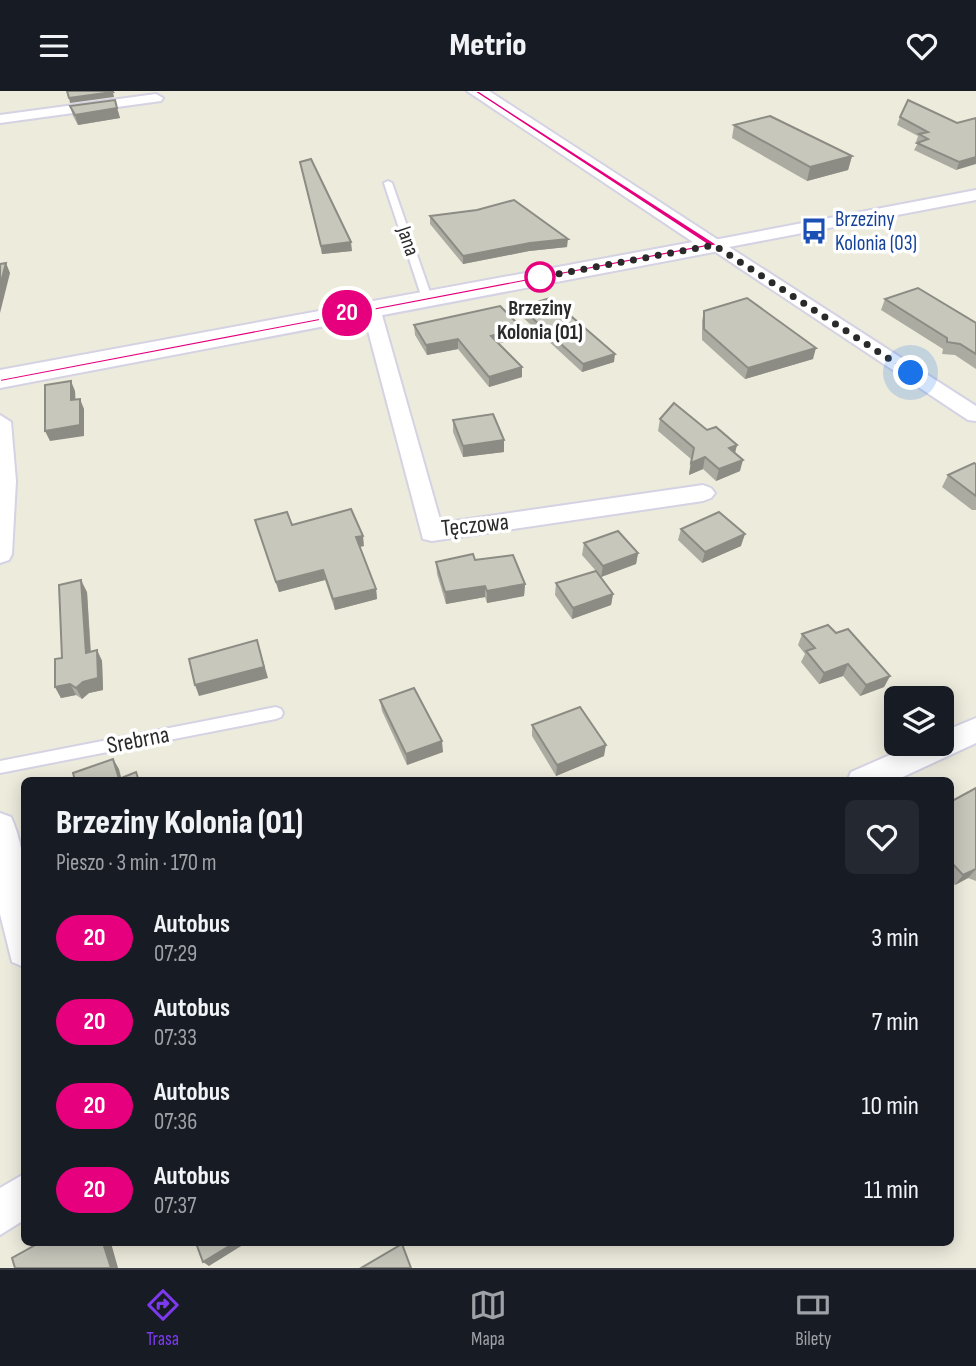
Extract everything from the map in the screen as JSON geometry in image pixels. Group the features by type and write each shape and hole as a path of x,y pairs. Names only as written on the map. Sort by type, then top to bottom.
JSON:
{"street":[{"path":"476,91 976,415"},
{"path":"0,119 156,99"},
{"path":"0,379 976,195"},
{"name":"Tęczowa","path":"371,309 432,533 703,493"},
{"path":"0,422 0,554"},
{"path":"871,777 976,730"},
{"path":"0,827 21,935"},
{"path":"0,1214 21,1196"}],"lane":[{"name":"Jana","path":"388,183 427,299"},
{"name":"Srebrna","path":"0,767 276,713"}],"building":[{"path":"67,91 112,91 113,92 69,98"},
{"path":"115,100 117,108 75,115 70,106"},
{"path":"908,100 957,123 976,118 976,157 959,162 917,143 928,139 919,134 928,132 900,117"},
{"path":"770,116 852,156 810,167 734,125"},
{"path":"311,159 351,242 321,246 300,162"},
{"path":"514,200 568,239 530,243 463,256 430,216 477,210"},
{"path":"6,263 0,286 0,264"},
{"path":"918,288 976,323 976,354 960,344 947,342 947,338 885,299"},
{"path":"550,298 615,354 583,364 520,307"},
{"path":"747,298 816,348 748,368 704,329 704,311"},
{"path":"500,306 521,327 491,336 522,367 489,377 458,339 426,345 414,325"},
{"path":"71,381 71,400 80,399 80,425 45,431 45,385"},
{"path":"674,403 707,430 716,427 737,445 729,448 743,460 719,469 705,457 691,463 694,448 660,419"},
{"path":"493,414 504,440 463,446 453,420"},
{"path":"976,464 976,496 948,475"},
{"path":"351,509 363,536 356,537 376,589 333,599 323,570 276,582 255,520 287,512 292,525"},
{"path":"719,512 745,534 705,552 681,529"},
{"path":"618,531 638,553 603,566 584,543"},
{"path":"473,554 475,560 513,555 525,584 487,591 485,586 445,592 436,562"},
{"path":"596,571 613,594 573,608 556,583"},
{"path":"81,580 86,653 97,650 98,678 83,682 76,688 70,684 55,687 55,659 62,658 59,585"},
{"path":"828,625 836,633 848,629 890,676 866,685 848,664 824,673 806,651 815,648 802,634"},
{"path":"257,640 264,667 195,685 189,659"},
{"path":"414,688 442,741 406,754 380,700"},
{"path":"580,707 606,745 557,765 532,725"},
{"path":"113,759 118,777 74,777 73,773"},
{"path":"136,772 138,777 124,777"},
{"path":"976,788 976,869 963,875 954,865 954,800"},
{"path":"34,1246 104,1246 111,1268 15,1268 12,1258"},
{"path":"197,1246 229,1246 203,1262"},
{"path":"403,1246 411,1268 361,1268"}],"bus line":[{"name":"20","path":"0,379 714,245 476,91"}],"place":[{"name":"Brzeziny Kolonia (03)","path":"814,231"},
{"name":"Brzeziny Kolonia (01)","path":"540,277"}],"route":[{"path":"540,277 531,279 714,245 911,373"}]}
